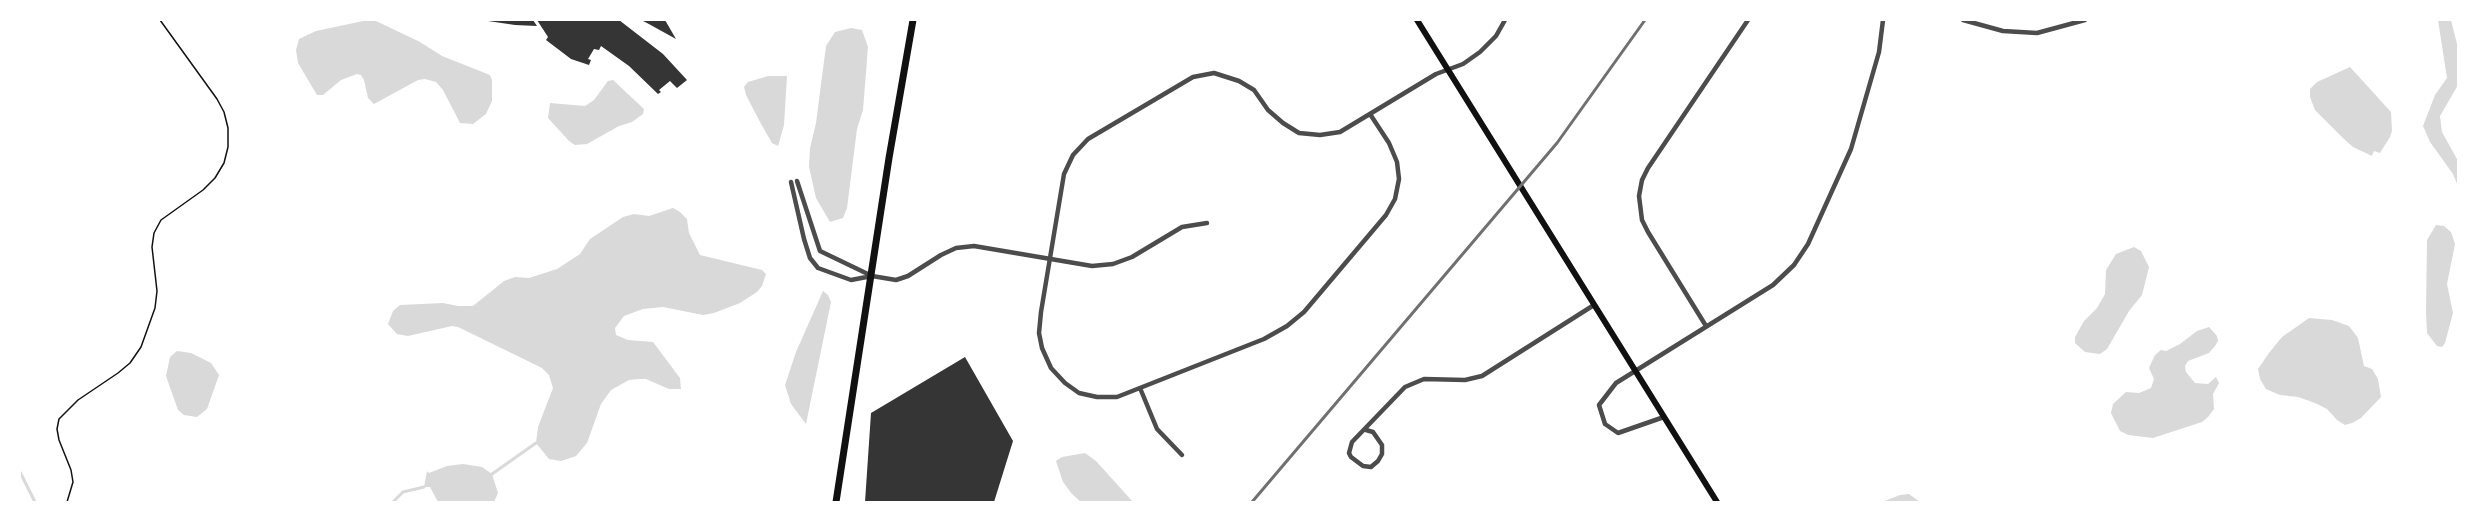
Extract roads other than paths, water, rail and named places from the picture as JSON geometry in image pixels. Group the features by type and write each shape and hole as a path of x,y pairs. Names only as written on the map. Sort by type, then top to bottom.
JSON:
{"main road":[{"path":"836,502 889,158 913,20"},
{"path":"1417,20 1717,502"}],"street":[{"path":"1370,114 1389,143 1397,162 1399,179 1395,199 1386,214 1327,286 1304,312 1287,326 1264,339 1118,397 1097,397 1079,393 1065,383 1051,368 1042,348 1039,333 1050,258 1064,174 1072,155 1088,139 1193,77 1214,73 1239,81 1254,90 1268,110 1299,133 1320,135 1340,132 1436,74 1463,64 1485,48 1496,36 1505,20"},
{"path":"1706,326 1642,219 1639,196 1641,180 1748,20"},
{"path":"1662,414 1644,426 1618,433 1605,424 1599,405 1616,383 1773,285 1794,265 1808,244 1851,148 1879,52 1883,20"},
{"path":"1963,20 2003,31 2037,33 2085,20"},
{"path":"872,276 851,280 818,268 810,258 804,239 794,181 820,251 872,276 896,280 908,276 956,248 974,246 1092,266 1113,264 1132,256 1182,227 1207,223"},
{"path":"1366,430 1373,432 1382,445 1382,454 1371,467 1356,462 1349,453 1352,442 1405,387 1424,379 1466,380 1482,376 1594,305"},
{"path":"1140,388 1157,429 1182,455"}],"waterway":[{"path":"492,474 536,443"},
{"path":"20,472 35,502"},
{"path":"393,502 403,492 424,487"}],"railway":[{"path":"1252,502 1557,143 1645,20"}]}
